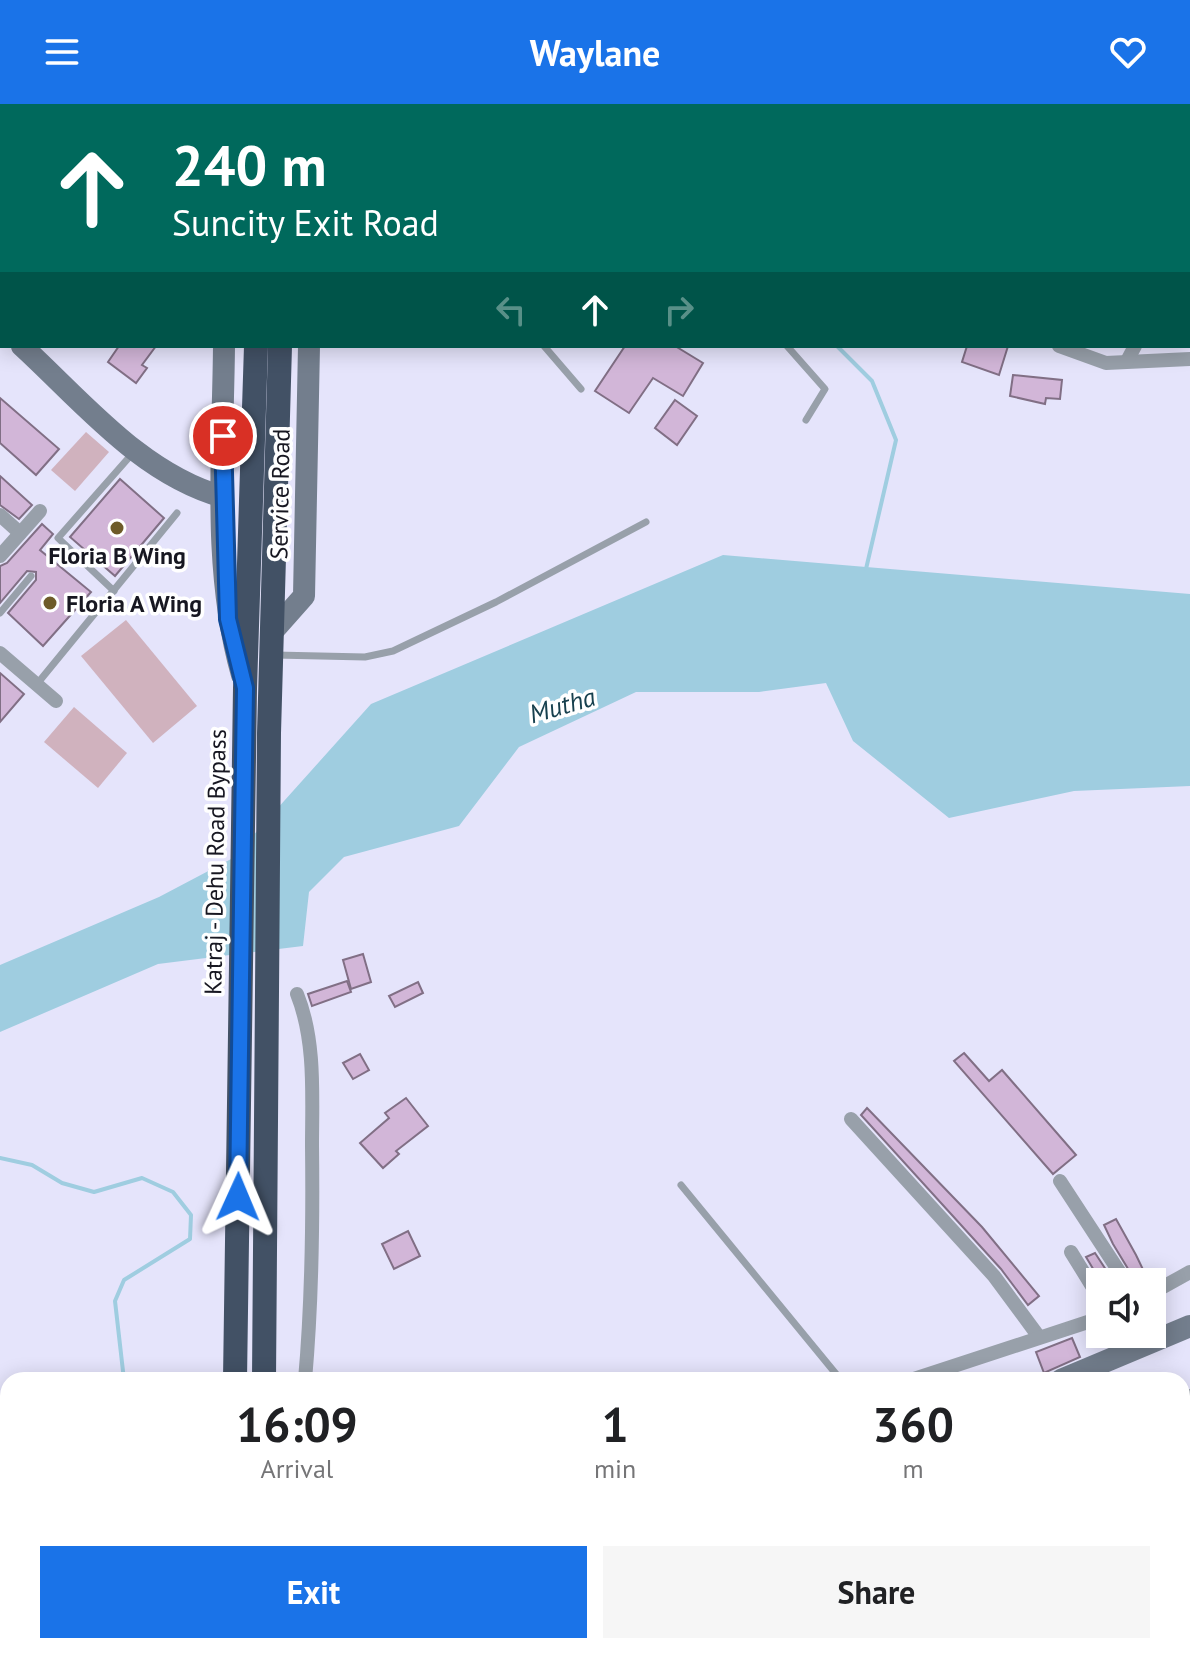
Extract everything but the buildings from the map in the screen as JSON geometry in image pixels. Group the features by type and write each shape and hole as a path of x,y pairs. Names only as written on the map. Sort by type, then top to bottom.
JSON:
{"highway":[{"name":"Katraj - Dehu Road Bypass","path":"256,348 245,688 257,734 266,1065 264,1372"},
{"name":"Katraj - Dehu Road Bypass","path":"235,1372 239,1063 257,734 272,643 280,348"}],"street":[{"path":"24,348 135,450 174,479 223,497"},
{"path":"224,348 223,497 228,619 245,688"},
{"name":"Service Road","path":"272,643 304,596 309,348"},
{"path":"1065,348 1106,363 1190,359"},
{"path":"1127,361 1134,348"},
{"path":"0,556 40,511"},
{"path":"0,515 20,533"},
{"path":"0,653 56,701"},
{"path":"297,994 303,1008 312,1071 310,1322 306,1372"},
{"path":"851,1119 994,1276 1039,1337"},
{"path":"1060,1181 1117,1268"},
{"path":"1071,1252 1086,1276"},
{"path":"1166,1285 1190,1272"},
{"path":"935,1372 1086,1322"},
{"path":"1080,1372 1190,1326"}],"lane":[{"path":"546,348 581,389"},
{"path":"789,348 825,389 806,420"},
{"path":"114,591 58,538 135,450"},
{"path":"37,684 177,513"},
{"path":"272,643 365,657 393,651 496,602 646,522"},
{"path":"0,613 31,576"},
{"path":"681,1185 834,1372"}],"shaded area":[{"path":"86,432 109,452 75,491 51,470"},
{"path":"126,620 197,706 153,743 81,656"},
{"path":"74,707 127,753 98,788 44,742"}],"water":[{"name":"Mutha","path":"723,555 1190,594 1190,786 1074,791 949,818 853,741 826,683 759,692 636,692 519,747 459,826 344,857 309,892 303,946 158,964 0,1032 0,965 159,897 233,858 371,704"}],"waterway":[{"path":"839,348 872,381 896,440 866,569"},
{"path":"0,1158 32,1165 62,1183 94,1192 142,1178 173,1192 191,1215 190,1239 124,1280 115,1301 123,1372"}],"place":[{"name":"Floria B Wing","path":"117,528"},
{"name":"Floria A Wing","path":"50,603"}],"route":[{"path":"223,436 228,619 245,688 238,1197"}]}
